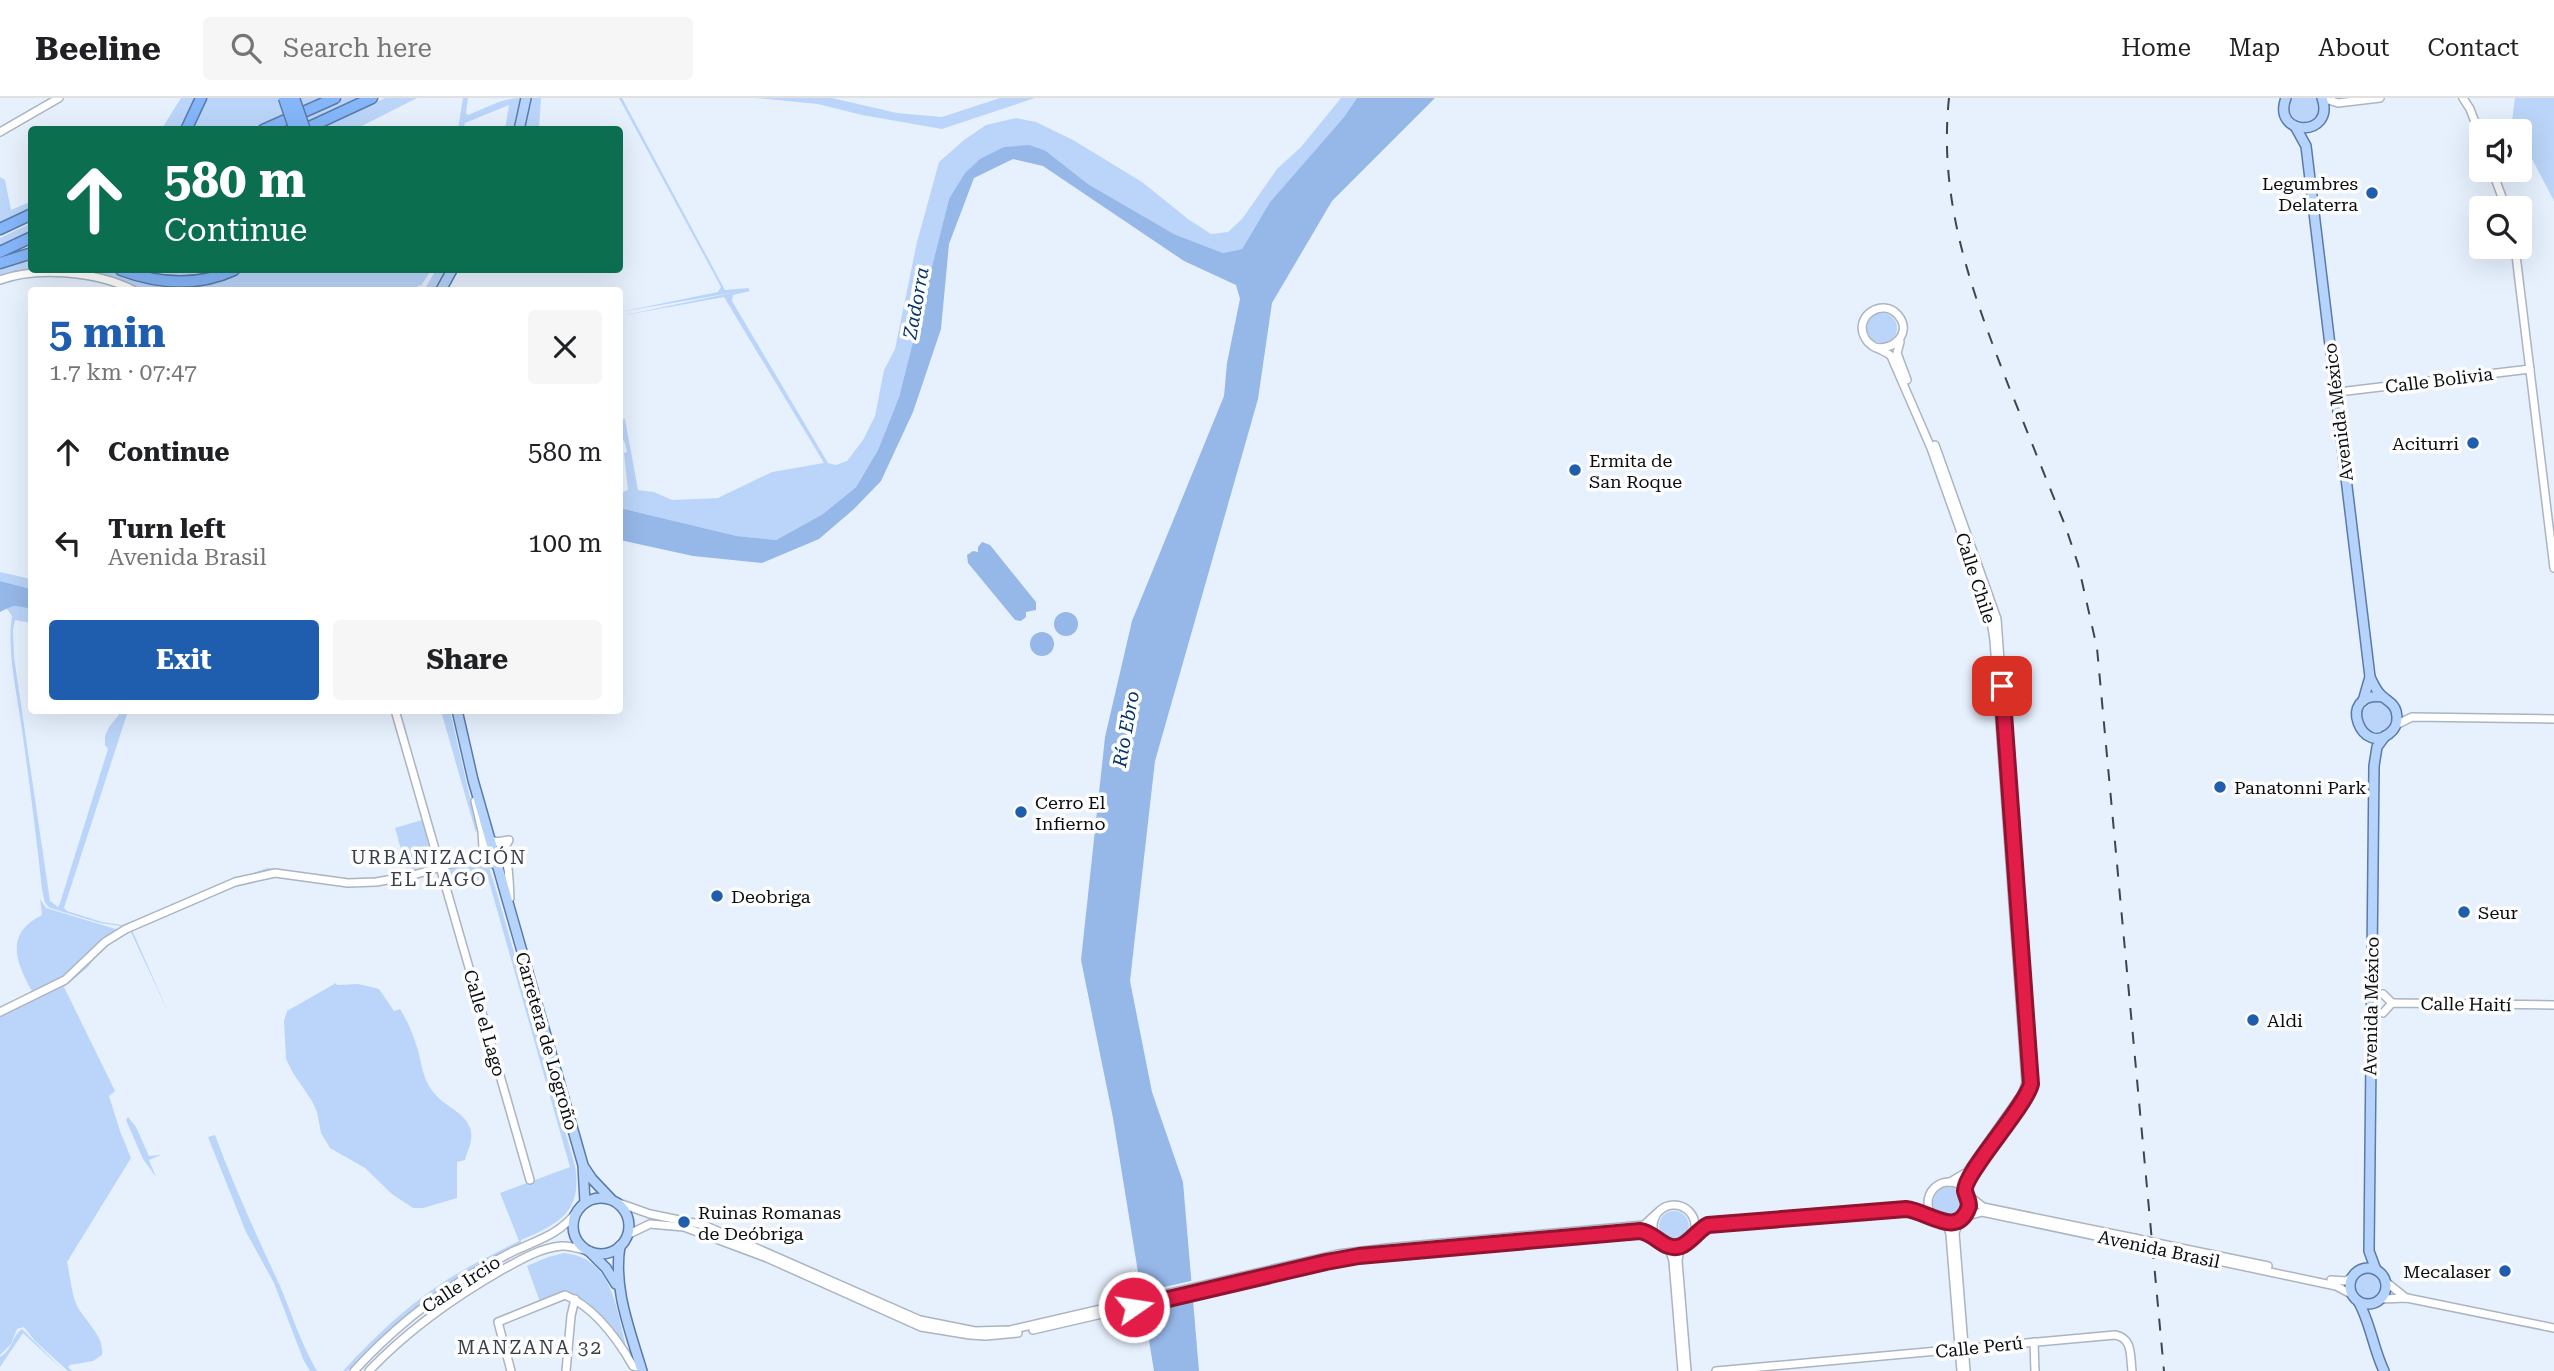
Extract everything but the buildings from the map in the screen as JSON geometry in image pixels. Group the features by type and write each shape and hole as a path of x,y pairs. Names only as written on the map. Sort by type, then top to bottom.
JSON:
{"highway":[{"path":"188,126 201,98"},
{"path":"284,98 294,126"},
{"path":"294,98 303,126"},
{"path":"272,126 335,98"},
{"path":"312,126 372,98"},
{"path":"0,229 28,216"},
{"path":"0,234 28,221"},
{"path":"0,252 28,239"},
{"path":"0,263 28,254"},
{"path":"131,273 150,279 180,282 209,279 226,273"}],"main road":[{"path":"520,126 526,98"},
{"name":"Avenida México","path":"2286,98 2283,105 2285,115 2295,126 2306,146 2370,677 2363,701"},
{"path":"2295,126 2312,127 2319,122 2324,112 2322,98"},
{"name":"Avenida México","path":"2306,146 2312,127"},
{"name":"Avenida México","path":"2370,677 2383,697"},
{"path":"2383,697 2395,708 2396,725 2385,736 2375,738 2360,729 2356,720 2358,708 2369,698 2383,697"},
{"name":"Carretera de Logroño","path":"458,714 490,844 583,1166 584,1203"},
{"name":"Avenida México","path":"2366,735 2374,760"},
{"name":"Avenida México","path":"2376,1270 2369,1251 2374,760 2377,747 2385,736"},
{"name":"Carretera de Logroño","path":"583,1166 601,1190 614,1201"},
{"path":"619,1289 606,1268 575,1237 573,1228 577,1211 584,1203 602,1198 614,1201 627,1217 627,1235 620,1246 617,1267 619,1289 641,1369"},
{"path":"588,1251 606,1254 620,1246"},
{"name":"Avenida México","path":"2356,1273 2369,1251"},
{"path":"2367,1318 2387,1288 2384,1276 2371,1268 2356,1273 2350,1286 2367,1318 2374,1349 2384,1371"},
{"path":"2355,1298 2367,1304 2380,1300"}],"street":[{"path":"0,132 59,98"},
{"path":"2322,98 2339,103 2380,98"},
{"path":"2463,98 2474,119"},
{"path":"2324,112 2339,103"},
{"path":"2516,259 2554,568"},
{"path":"0,280 28,272"},
{"path":"61,273 107,280 125,287"},
{"path":"1878,308 1885,308 1896,313 1902,324 1901,337 1892,346 1874,347 1865,338 1862,326 1867,314 1878,308"},
{"name":"Calle Chile","path":"1901,337 1897,356 1939,455 1997,619 2020,918 2030,1088 1973,1173 1966,1192"},
{"name":"Calle Chile","path":"1874,347 1887,352 1894,361 1926,435 1990,614 1993,632 2026,1083 2022,1094 1967,1172 1950,1182"},
{"name":"Calle Bolivia","path":"2347,391 2530,369"},
{"path":"2395,708 2412,717 2554,719"},
{"name":"Calle el Lago","path":"396,714 530,1180"},
{"path":"2396,725 2412,717"},
{"path":"0,1012 65,981 105,942 126,929 235,882 275,873 348,883 376,882 476,857 490,844 504,851 502,859 496,863 476,857"},
{"name":"Carretera de Logroño","path":"485,860 482,855 490,844"},
{"name":"Carretera de Logroño","path":"504,851 512,916"},
{"path":"2383,994 2392,1003 2383,1013"},
{"name":"Calle Haití","path":"2392,1003 2554,1005"},
{"path":"1687,1371 1678,1261 1680,1248 1708,1225 1906,1209 1918,1204 1938,1185 1950,1182 1966,1192 1969,1206 1955,1233 1963,1371"},
{"name":"Avenida Brasil","path":"1966,1192 1983,1207 2134,1241"},
{"path":"1929,1195 1928,1206 1933,1216"},
{"path":"614,1201 650,1214 696,1222 767,1256"},
{"path":"627,1235 650,1224 694,1229 767,1256 920,1320 975,1331 1010,1330 1085,1316 1338,1254 1603,1232 1644,1226 1669,1205 1683,1207 1708,1225"},
{"path":"1906,1209 1933,1216 1948,1228 1963,1349"},
{"name":"Calle Ircio","path":"354,1371 405,1323 446,1291 490,1264 553,1233 577,1211"},
{"name":"Avenida Brasil","path":"1961,1219 1982,1212 2337,1282 2346,1281 2356,1273"},
{"path":"1657,1213 1653,1230 1661,1242 1670,1247 1683,1245"},
{"path":"1692,1216 1695,1223 1692,1237"},
{"path":"1941,1222 1947,1224 1961,1219"},
{"path":"1603,1232 1644,1232 1651,1234 1670,1251 1682,1371"},
{"name":"Calle Ircio","path":"369,1371 411,1331 472,1286 529,1256 564,1245 588,1251"},
{"name":"Avenida Brasil","path":"2171,1248 2336,1286 2355,1298"},
{"path":"2386,1282 2407,1298"},
{"path":"511,1371 499,1321 565,1295 575,1299 601,1323 632,1366 641,1369"},
{"path":"2380,1300 2407,1298 2554,1328"},
{"path":"566,1371 575,1299"},
{"name":"Calle Perú","path":"1716,1371 2122,1336 2130,1347 2132,1371"},
{"path":"2034,1342 2035,1371"}],"shaded area":[{"path":"181,98 196,98 182,126 164,126"},
{"path":"204,98 322,98 256,126 191,126"},
{"path":"344,98 362,98 301,126 282,126"},
{"path":"385,98 417,98 362,126 327,126"},
{"path":"463,98 468,98 468,115 501,102 520,98 514,126 506,126 509,105 465,123 464,126 458,126"},
{"path":"530,98 541,98 539,126 525,126"},
{"path":"619,98 622,98 725,290 748,288 750,291 733,295 732,301 828,463 836,465 847,461 863,440 875,416 884,370 895,349 917,242 939,162 964,140 986,125 1016,118 1036,122 1073,140 1142,182 1211,234 1228,232 1242,219 1277,169 1301,147 1341,98 1357,98 1344,117 1270,202 1242,249 1223,253 1174,234 1088,184 1046,151 1004,147 949,199 899,397 878,450 856,487 823,514 776,540 737,536 623,509 623,492 628,490 623,419 638,490 654,492 672,500 718,498 772,472 824,463 724,297 623,315 731,293 623,311 718,292 721,287"},
{"path":"756,98 832,98 897,113 942,117 1000,98 1035,98 942,129 818,104"},
{"path":"2292,98 2316,98 2319,109 2317,116 2308,123 2294,119 2289,111"},
{"path":"2515,98 2554,98 2554,201 2532,159 2532,119 2512,119"},
{"path":"0,177 5,180 11,210 28,203 28,211 0,225"},
{"path":"28,224 28,235 0,249 0,238"},
{"path":"28,258 28,269 0,277 0,267"},
{"path":"72,273 120,273 146,282 230,276 236,273 429,273 421,286 417,287 132,287 114,278"},
{"path":"144,273 219,273 191,278"},
{"path":"434,273 444,273 436,287 426,287"},
{"path":"1882,313 1893,317 1897,328 1893,339 1882,343 1871,339 1867,328 1871,317"},
{"path":"0,572 28,578 28,588 0,581"},
{"path":"7,606 28,608 28,622 15,620 14,657 50,901 58,907 108,749 105,736 120,714 127,714 64,908 67,911 122,925 267,868 349,880 398,875 407,871 395,828 422,820 433,862 407,872 408,874 362,882 260,874 126,927 100,923 50,908 45,903 42,889 13,670 12,616"},
{"path":"2377,702 2388,706 2392,717 2388,728 2377,732 2366,728 2362,717 2366,706"},
{"path":"442,714 451,714 476,833"},
{"path":"472,863 489,867 575,1166 575,1195 565,1214 556,1222 521,1240 521,1243 429,1299 386,1333 347,1371 343,1371 413,1304 467,1268 519,1241 500,1193 570,1167 488,878 450,887 447,871"},
{"path":"40,899 46,908 119,930 67,976 0,1011 0,1008 32,991 21,969 17,948 22,930 42,915"},
{"path":"135,926 136,929 132,930 169,1014 130,930 109,942 88,967 64,987 115,1091 109,1096 131,1158 67,1262 75,1301 102,1347 102,1355 93,1361 70,1365 68,1367 72,1371 68,1371 35,1341 24,1327 17,1329 11,1344 0,1355 0,1015 62,984 110,940"},
{"path":"336,983 379,989 394,1011 400,1009 413,1035 429,1086 439,1099 467,1122 471,1140 465,1160 457,1162 457,1198 423,1208 413,1208 392,1194 365,1168 330,1148 321,1133 312,1101 286,1059 284,1021 287,1011"},
{"path":"128,1117 136,1127 149,1156 161,1155 149,1160 156,1177 143,1159 126,1120"},
{"path":"215,1135 301,1340 317,1371 310,1371 303,1359 274,1283 246,1232 208,1137"},
{"path":"1949,1187 1960,1192 1965,1203 1960,1214 1949,1219 1938,1214 1933,1203 1938,1192"},
{"path":"1674,1211 1685,1215 1689,1226 1685,1237 1674,1241 1663,1237 1659,1226 1663,1215"},
{"path":"564,1253 581,1257 603,1275 615,1303 627,1350 572,1294 565,1293 540,1302 527,1266"},
{"path":"2368,1273 2377,1277 2381,1286 2377,1295 2368,1299 2359,1295 2355,1286 2359,1277"},
{"path":"22,1329 64,1371 23,1333 0,1367 0,1357"}],"water":[{"name":"Río Ebro","path":"1357,98 1435,98 1332,201 1272,303 1258,399 1155,761 1130,981 1152,1092 1183,1182 1199,1371 1154,1371 1113,1118 1081,960 1105,737 1132,621 1224,396 1227,363 1240,299 1236,285 1184,261 1043,166 1013,159 974,178 949,244 941,329 913,412 881,481 854,509 819,539 762,563 693,556 623,541 623,509 737,536 776,540 823,514 856,487 878,450 899,397 949,199 965,173 980,159 1004,147 1029,145 1046,151 1088,184 1174,234 1223,253 1242,249 1270,202 1344,117"},
{"path":"982,542 990,545 1036,602 1036,610 1026,612 1026,617 1021,621 1015,620 968,563 967,555 973,551 978,552"},
{"path":"0,581 28,588 28,608 14,606 0,612"},
{"path":"1066,612 1075,615 1078,624 1075,633 1066,636 1057,633 1054,624 1057,615"},
{"path":"1042,632 1051,635 1054,644 1051,653 1042,656 1033,653 1030,644 1033,635"}],"pier":[{"path":"1195,1280 1196,1298 1141,1311 1138,1293"}],"railway":[{"path":"1949,98 1949,174 1961,246 1995,352 2065,525 2078,564 2097,648 2164,1371"}],"place":[{"name":"Legumbres Delaterra","path":"2372,193"},
{"name":"Aciturri","path":"2473,443"},
{"name":"Ermita de San Roque","path":"1575,470"},
{"name":"Panatonni Park","path":"2220,787"},
{"name":"Cerro El Infierno","path":"1021,812"},
{"name":"Deobriga","path":"717,896"},
{"name":"Seur","path":"2464,912"},
{"name":"Aldi","path":"2253,1020"},
{"name":"Ruinas Romanas de Deóbriga","path":"684,1222"},
{"name":"Mecalaser","path":"2505,1271"}],"district":[{"name":"URBANIZACIÓN EL LAGO","path":"439,868"},
{"name":"MANZANA 32","path":"530,1347"}],"route":[{"path":"1134,1307 1326,1262 1386,1253 1640,1231 1651,1234 1664,1245 1677,1247 1688,1242 1698,1230 1708,1225 1906,1209 1925,1213 1947,1224 1959,1221 1969,1206 1965,1190 1972,1175 2029,1092 2031,1084 2002,686"}],"water label":[{"name":"Zadorra","path":"916,303"}]}
